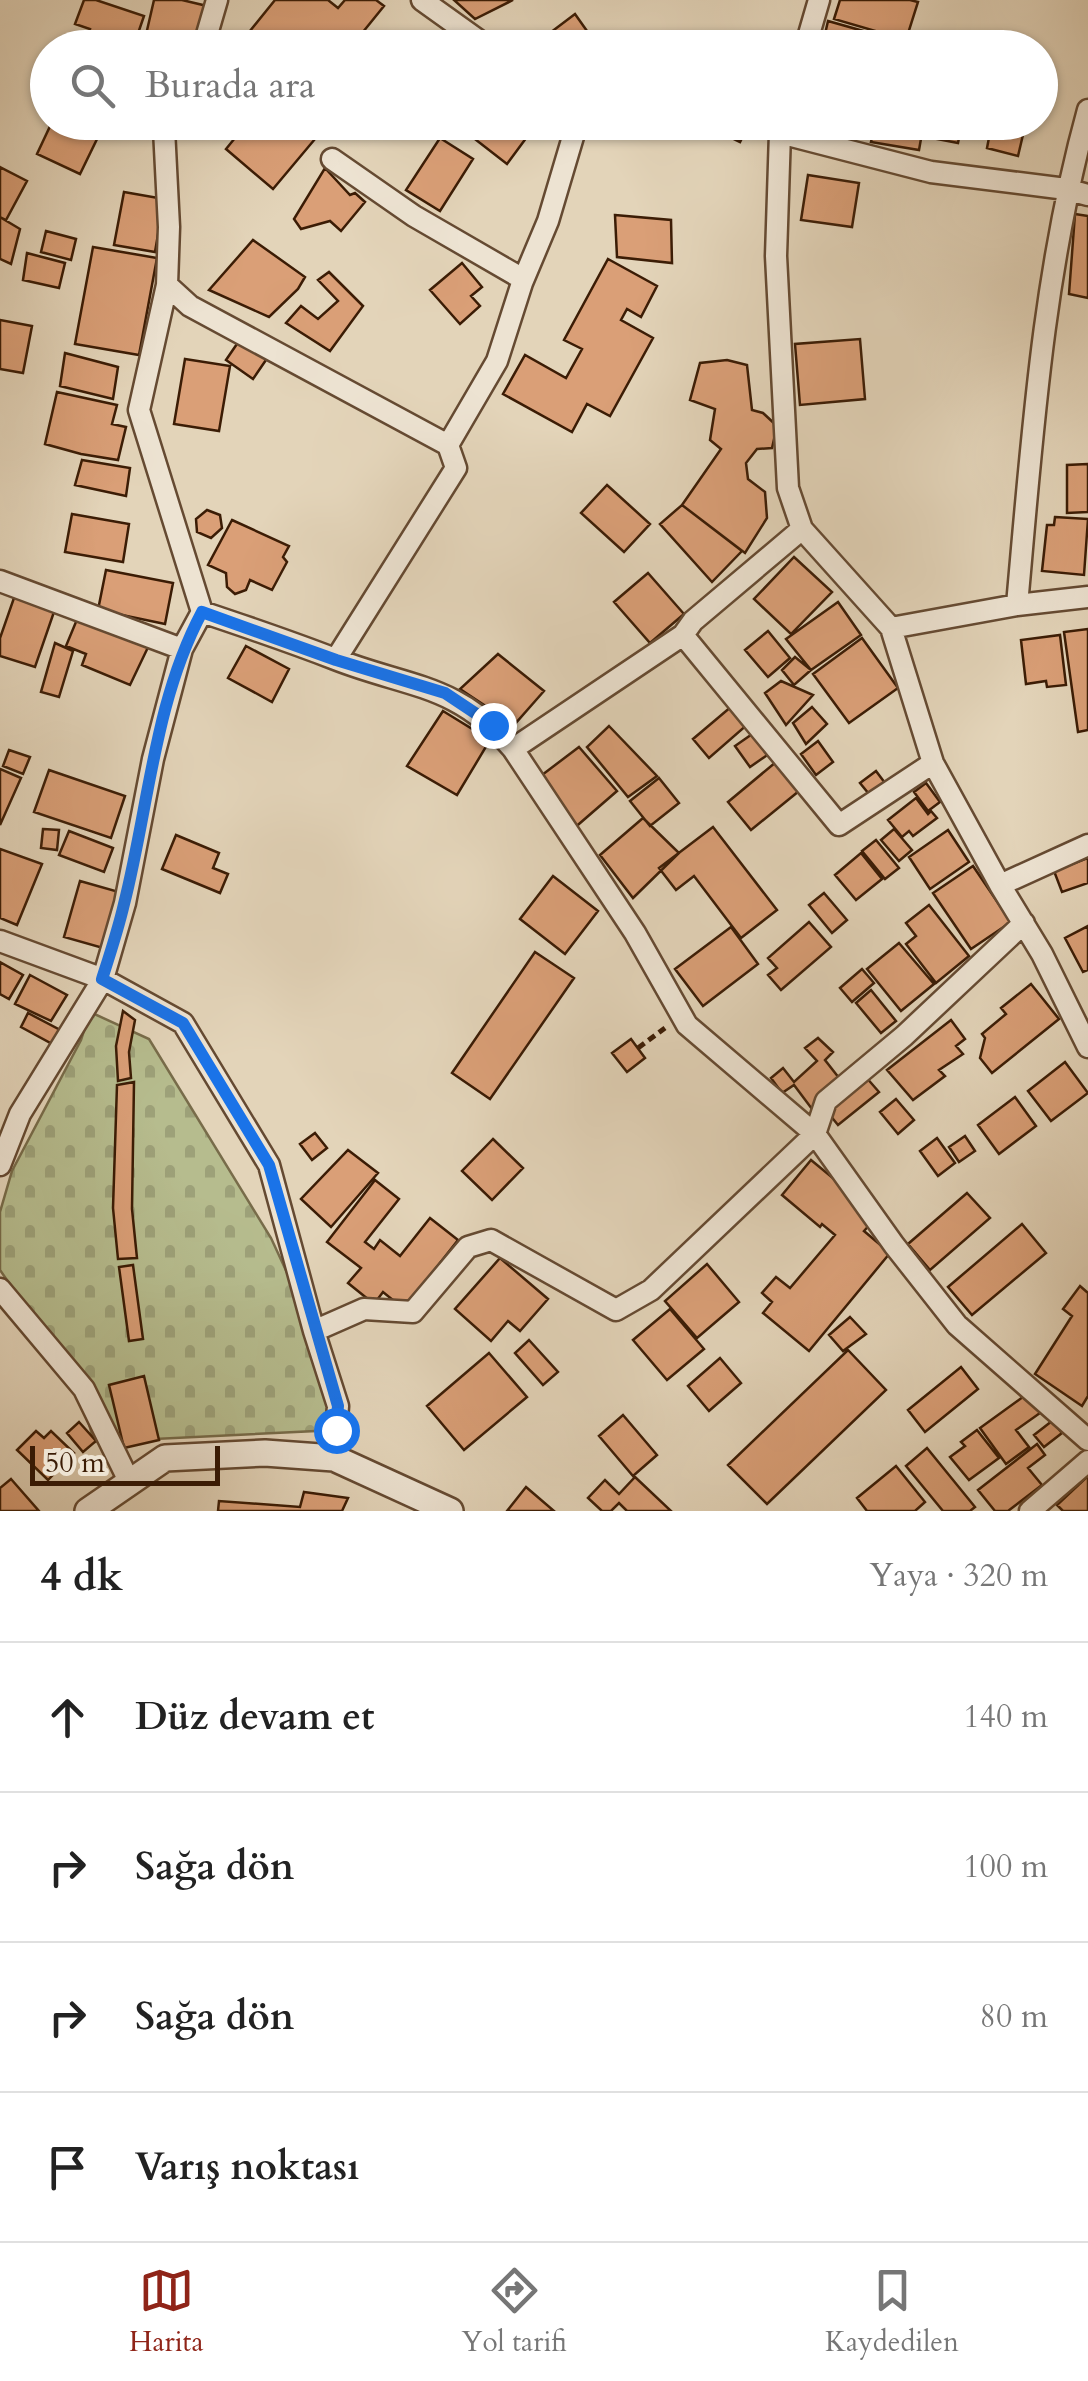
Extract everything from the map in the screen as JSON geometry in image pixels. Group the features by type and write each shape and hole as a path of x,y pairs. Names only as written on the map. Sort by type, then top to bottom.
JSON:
{"street":[{"path":"208,30 217,0"},
{"path":"422,0 464,30"},
{"path":"810,30 819,0"},
{"path":"1018,606 1037,376 1066,188 1088,110"},
{"path":"0,1164 20,1114 102,979 125,903 153,758 182,650 202,612 139,410 167,286 165,140"},
{"path":"448,445 497,361 572,140"},
{"path":"781,140 776,256 788,488 802,529 891,628 932,762 1024,923 1088,1047"},
{"path":"822,140 931,172 1066,188 1088,195"},
{"path":"332,159 414,216 523,280"},
{"path":"167,286 190,306 448,445 456,468 336,660"},
{"path":"513,748 683,635 693,621 802,529"},
{"path":"0,581 182,650"},
{"path":"891,628 1088,597"},
{"path":"202,612 336,660 445,693 493,725 513,748 635,932 688,1025 816,1134 894,1245 957,1325 1088,1440"},
{"path":"683,635 840,825 932,762"},
{"path":"1000,885 1088,845"},
{"path":"314,1331 364,1310 414,1312 468,1248 491,1240 616,1310 651,1290 816,1134 826,1101 904,1036 1024,923"},
{"path":"0,941 102,979 183,1023 269,1165 338,1406 334,1458"},
{"path":"0,1289 84,1389 130,1484"},
{"path":"88,1511 165,1458 265,1453 334,1458 420,1503 450,1511"},
{"path":"1030,1511 1088,1461"}],"path":[{"path":"638,1048 667,1027 688,1025"}],"green space":[{"path":"90,1012 149,1039 271,1238 314,1331 336,1430 94,1442 77,1381 0,1270 0,1212 12,1171 81,1040"}],"building":[{"path":"84,0 96,0 144,16 139,30 90,30 75,24"},
{"path":"154,0 182,0 207,6 198,30 147,30"},
{"path":"275,0 328,0 338,8 345,0 376,0 384,6 365,30 251,30"},
{"path":"454,0 513,0 475,19"},
{"path":"840,0 918,2 909,30 872,30 834,19"},
{"path":"575,14 586,30 554,30"},
{"path":"828,21 860,30 826,30"},
{"path":"44,140 97,140 80,174 37,154"},
{"path":"233,140 314,140 273,189 226,149"},
{"path":"439,140 473,159 440,211 406,190"},
{"path":"476,140 525,140 507,164"},
{"path":"871,140 921,140 919,150"},
{"path":"989,140 1022,140 1018,156 987,148"},
{"path":"0,167 27,181 6,220 0,217"},
{"path":"325,168 350,195 355,193 365,202 341,231 330,221 301,229 294,219"},
{"path":"808,175 859,183 852,227 801,220"},
{"path":"124,192 164,199 155,252 114,245"},
{"path":"1075,214 1088,216 1088,298 1069,294"},
{"path":"615,215 671,220 672,263 617,257"},
{"path":"0,217 20,229 11,264 0,259"},
{"path":"46,231 76,239 71,260 41,252"},
{"path":"253,240 305,277 269,317 209,290"},
{"path":"93,247 157,258 139,355 75,344"},
{"path":"27,253 65,263 59,288 23,280"},
{"path":"608,259 657,286 641,317 627,309 621,320 653,338 610,416 587,404 572,432 503,394 525,355 566,378 582,349 564,340"},
{"path":"462,263 482,287 471,296 480,306 460,324 430,290"},
{"path":"329,272 363,306 330,351 286,323 301,306 318,319 338,301 318,280"},
{"path":"0,320 32,326 23,373 0,369"},
{"path":"241,338 268,357 253,379 226,360"},
{"path":"860,339 865,399 800,405 795,344"},
{"path":"65,353 118,367 113,399 60,386"},
{"path":"185,359 230,366 219,431 174,424"},
{"path":"727,360 747,365 752,410 763,413 777,426 772,448 757,449 746,463 748,479 765,492 767,518 745,553 682,505 721,449 710,440 715,409 690,400 700,363"},
{"path":"57,392 117,405 112,424 126,427 118,460 45,444"},
{"path":"82,460 130,468 126,496 75,485"},
{"path":"1088,464 1088,512 1067,513 1067,465"},
{"path":"607,485 650,524 624,552 581,513"},
{"path":"682,505 742,551 712,582 660,524"},
{"path":"207,510 220,515 222,528 211,538 197,532 196,519"},
{"path":"72,514 129,524 123,562 65,552"},
{"path":"1055,517 1088,519 1084,575 1042,571 1047,525 1054,525"},
{"path":"232,520 289,546 283,557 287,562 272,590 250,580 246,590 235,594 227,587 226,573 208,565"},
{"path":"794,557 832,592 791,634 754,599"},
{"path":"106,570 173,583 165,624 98,610"},
{"path":"648,573 684,614 650,643 614,602"},
{"path":"15,595 55,609 35,667 0,656 0,638"},
{"path":"838,602 861,635 811,670 786,639"},
{"path":"78,617 151,641 130,685 82,665 86,654 66,646"},
{"path":"1088,629 1088,730 1078,732 1064,632"},
{"path":"768,631 790,658 768,677 745,650"},
{"path":"1060,635 1066,685 1047,687 1046,681 1026,684 1021,640"},
{"path":"862,638 898,688 849,723 813,674"},
{"path":"55,643 73,651 59,697 41,692"},
{"path":"246,646 289,669 272,702 228,678"},
{"path":"498,654 544,691 514,725 460,689"},
{"path":"795,657 811,670 794,685 782,670"},
{"path":"781,681 813,695 786,725 765,693"},
{"path":"732,706 748,724 709,758 693,739"},
{"path":"812,707 827,724 806,744 793,723"},
{"path":"443,711 490,740 457,795 407,766"},
{"path":"609,726 657,776 628,797 587,747"},
{"path":"758,730 773,751 750,767 735,746"},
{"path":"818,741 833,762 816,775 801,754"},
{"path":"579,747 617,791 572,830 538,778"},
{"path":"9,750 30,757 23,774 3,766"},
{"path":"776,762 799,791 751,830 728,802"},
{"path":"0,769 21,778 0,825"},
{"path":"49,770 125,796 111,838 34,812"},
{"path":"876,771 885,783 869,794 860,783"},
{"path":"659,778 679,803 650,826 630,801"},
{"path":"926,783 940,802 928,811 914,792"},
{"path":"916,798 928,814 931,811 937,818 913,836 909,831 902,837 888,820"},
{"path":"643,818 679,853 633,898 600,855"},
{"path":"713,827 777,910 741,938 694,876 676,890 659,868"},
{"path":"43,829 59,830 57,850 41,848"},
{"path":"894,829 912,850 899,861 881,840"},
{"path":"948,830 969,862 930,889 909,857"},
{"path":"69,831 113,848 104,872 59,855"},
{"path":"176,835 219,853 213,868 228,874 220,893 162,869"},
{"path":"876,840 899,868 885,879 862,851"},
{"path":"0,849 42,864 17,925 0,918"},
{"path":"861,853 882,879 856,900 835,875"},
{"path":"1088,858 1088,883 1062,892 1054,871"},
{"path":"973,866 1011,922 971,949 933,893"},
{"path":"553,876 598,911 565,954 520,919"},
{"path":"80,881 119,892 103,948 64,937"},
{"path":"824,893 847,920 832,933 809,905"},
{"path":"929,905 969,956 936,983 906,944 916,936 906,923"},
{"path":"809,922 831,947 781,990 768,975 777,968 768,958"},
{"path":"1088,926 1088,970 1083,972 1065,938"},
{"path":"731,927 758,964 703,1006 675,969"},
{"path":"899,943 934,984 901,1011 867,969"},
{"path":"535,952 574,978 490,1099 452,1073"},
{"path":"0,962 23,975 9,999 0,994"},
{"path":"862,969 874,983 852,1002 840,988"},
{"path":"30,975 67,995 51,1021 15,1004"},
{"path":"1031,984 1059,1019 992,1073 980,1058 985,1038 982,1034 1006,1014 1001,1008"},
{"path":"871,990 896,1021 881,1033 856,1003"},
{"path":"123,1011 135,1020 129,1052 131,1078 118,1081 116,1046"},
{"path":"28,1013 64,1032 56,1046 21,1027"},
{"path":"951,1020 965,1039 956,1046 963,1054 939,1070 945,1076 913,1100 887,1070"},
{"path":"818,1038 833,1052 825,1060 843,1083 812,1109 794,1085 782,1093 771,1078 783,1068 794,1082 817,1061 805,1048"},
{"path":"631,1039 645,1058 627,1072 612,1053"},
{"path":"1065,1062 1088,1093 1051,1121 1028,1091"},
{"path":"865,1076 879,1092 838,1125 825,1109"},
{"path":"134,1082 132,1209 137,1258 118,1259 113,1208 117,1085"},
{"path":"1015,1097 1036,1126 999,1154 978,1125"},
{"path":"896,1099 914,1120 898,1134 880,1112"},
{"path":"315,1133 327,1148 312,1160 300,1144"},
{"path":"965,1136 975,1151 959,1162 949,1147"},
{"path":"937,1138 955,1163 938,1176 920,1151"},
{"path":"493,1139 523,1168 492,1200 462,1171"},
{"path":"348,1150 378,1173 331,1227 301,1199"},
{"path":"811,1160 862,1202 872,1222 864,1231 890,1253 809,1351 763,1313 772,1302 762,1293 776,1277 790,1288 835,1235 782,1195"},
{"path":"375,1180 399,1199 365,1242 374,1249 380,1240 400,1256 430,1218 458,1240 404,1309 383,1292 374,1304 348,1283 361,1268 327,1242"},
{"path":"967,1193 990,1218 930,1270 908,1244"},
{"path":"1022,1224 1046,1253 972,1315 948,1287"},
{"path":"500,1258 548,1299 520,1331 508,1321 491,1341 455,1309"},
{"path":"707,1264 739,1302 697,1338 665,1301"},
{"path":"133,1265 143,1339 129,1341 119,1267"},
{"path":"1080,1286 1088,1293 1088,1396 1082,1406 1035,1374 1072,1316 1063,1309"},
{"path":"670,1309 704,1349 667,1380 633,1340"},
{"path":"850,1317 866,1334 843,1351 829,1335"},
{"path":"529,1340 558,1372 543,1385 515,1353"},
{"path":"848,1350 886,1390 767,1504 728,1465"},
{"path":"489,1353 527,1397 464,1450 427,1406"},
{"path":"720,1358 741,1383 709,1411 688,1386"},
{"path":"961,1367 978,1389 925,1432 908,1410"},
{"path":"144,1376 159,1440 124,1448 109,1385"},
{"path":"1027,1394 1040,1413 1016,1430 1029,1447 1006,1464 980,1428"},
{"path":"623,1415 657,1455 633,1476 599,1436"},
{"path":"1052,1421 1062,1433 1044,1447 1034,1435"},
{"path":"79,1422 96,1441 83,1452 67,1433"},
{"path":"977,1430 999,1458 969,1480 950,1457"},
{"path":"36,1431 44,1438 51,1431 74,1453 48,1480 17,1450"},
{"path":"1037,1444 1045,1455 1028,1468 1042,1485 1008,1511 995,1511 978,1490"},
{"path":"927,1448 975,1507 970,1511 943,1511 906,1466"},
{"path":"896,1466 925,1502 915,1511 867,1511 857,1498"},
{"path":"1088,1476 1088,1511 1063,1511 1057,1505"},
{"path":"635,1477 671,1511 627,1511 619,1503 611,1511 602,1511 588,1498 605,1480 619,1494"},
{"path":"11,1479 39,1511 0,1511 0,1488"},
{"path":"526,1487 554,1511 507,1511"},
{"path":"304,1492 348,1498 342,1511 218,1511 219,1501 300,1507"}],"route":[{"path":"336,1430 338,1406 269,1165 183,1023 102,979 125,903 153,758 182,650 202,612 336,660 445,693 493,725"}]}
